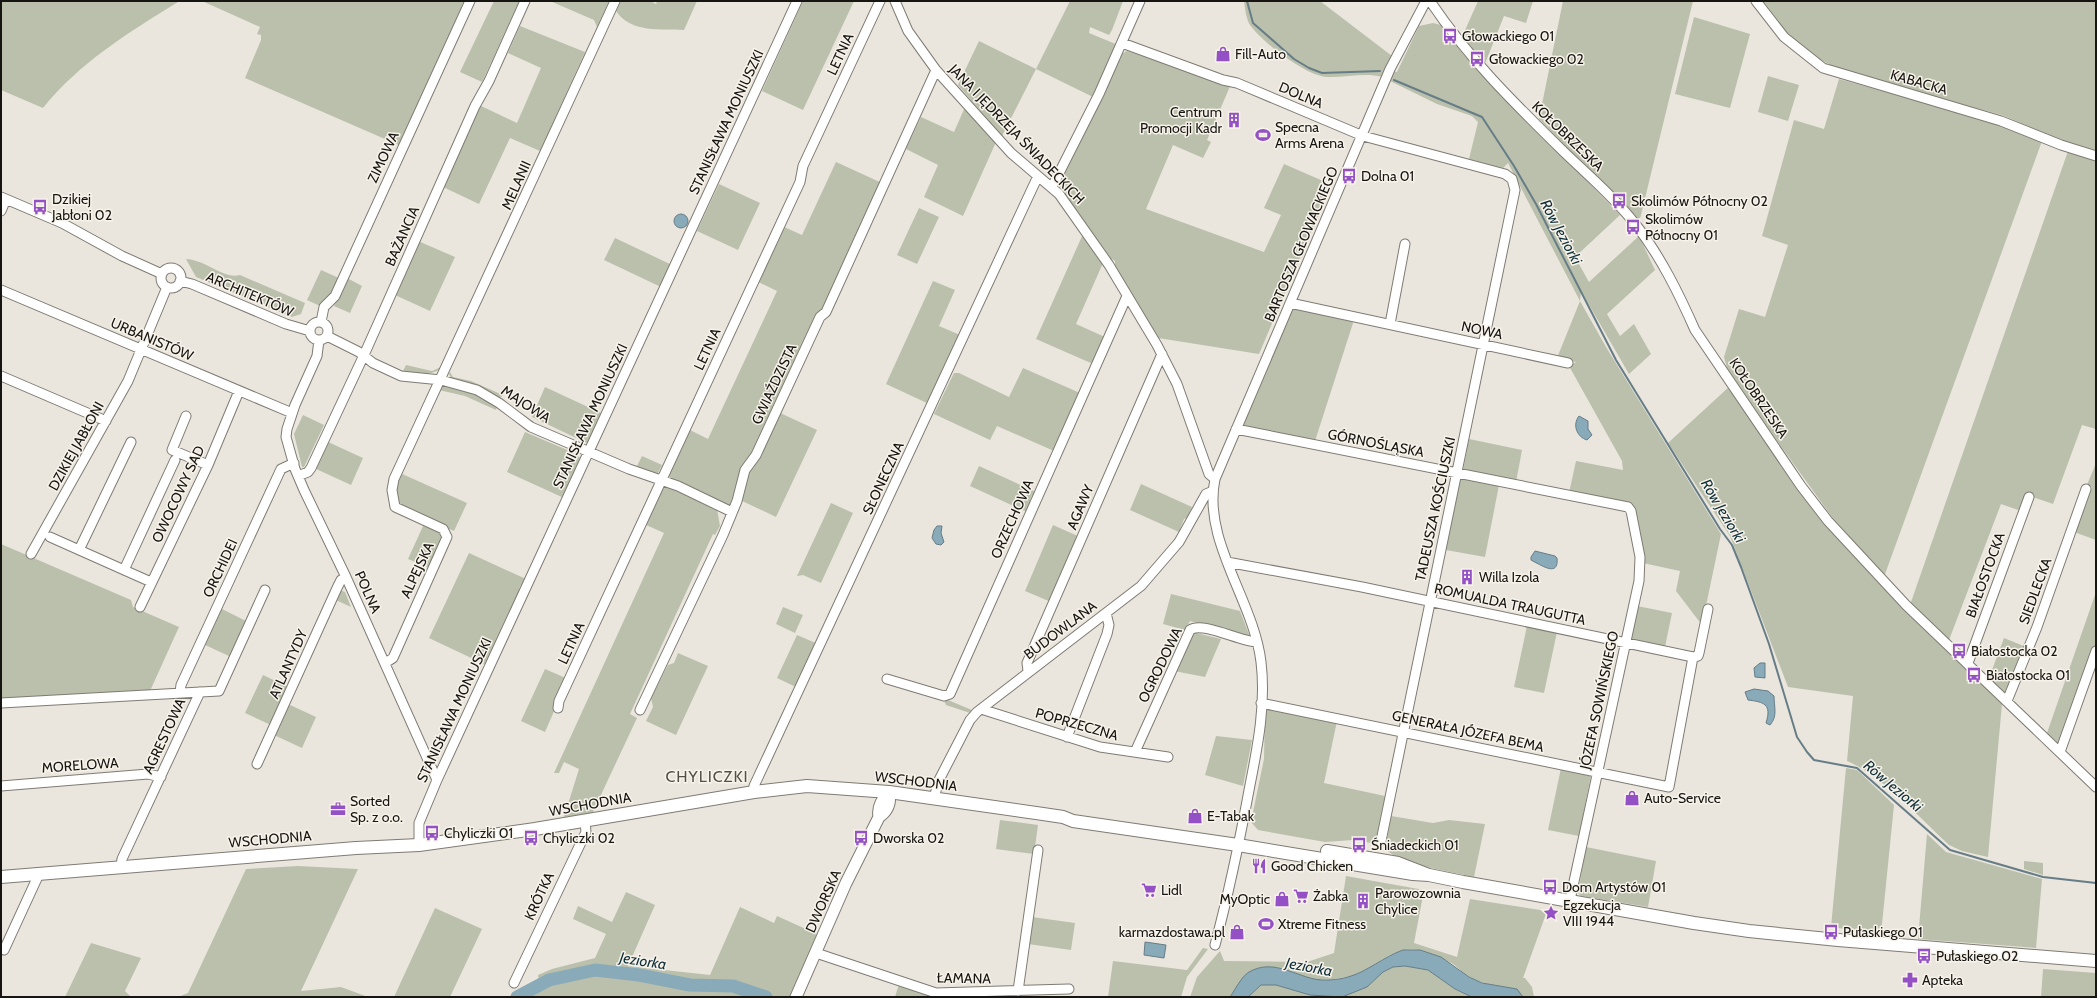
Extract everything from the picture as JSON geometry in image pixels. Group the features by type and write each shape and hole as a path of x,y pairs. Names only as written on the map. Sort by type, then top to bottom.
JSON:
{"main road":[{"name":"WSCHODNIA","path":"1,877 356,848 419,845 585,821 754,792 798,786 819,786 889,792 1064,817 1073,821 1239,841 1413,874 1429,875 1694,923 1773,934 2096,961"}],"street":[{"name":"ZIMOWA","path":"321,322 324,307 336,296 470,1"},
{"name":"BAŻANCIA","path":"298,476 308,472 311,468 364,355 475,106 489,81 525,1"},
{"name":"MELANII","path":"441,380 615,1"},
{"name":"STANISŁAWA MONIUSZKI","path":"419,845 419,823 437,780 797,1"},
{"name":"LETNIA","path":"558,708 559,701 800,182 803,166 880,1"},
{"name":"JANA I JĘDRZEJA ŚNIADECKICH","path":"895,1 908,31 936,70 1011,153 1052,187 1077,218 1162,354 1185,405 1209,474 1215,479"},
{"path":"1052,187 1122,44 1140,1"},
{"name":"BARTOSZA GŁOWACKIEGO","path":"1215,479 1363,136 1390,69 1426,1"},
{"name":"KOŁOBRZESKA","path":"1430,1 1451,32 1507,96 1614,201 1636,225 1662,265 1695,330 1801,486 1856,552 1906,605 1968,663 2096,788"},
{"name":"KABACKA","path":"1756,1 1784,37 1823,68 2001,121 2061,145 2096,156"},
{"name":"DOLNA","path":"1122,44 1224,80 1237,83 1363,136 1505,174 1514,183"},
{"name":"GWIAŹDZISTA","path":"640,710 732,512 742,486 745,470 756,455 820,317 826,312 936,70"},
{"name":"SŁONECZNA","path":"754,792 754,786 820,643 887,504 1038,176"},
{"name":"TADEUSZA KOŚCIUSZKI","path":"1381,841 1484,345 1515,190 1514,183"},
{"path":"1,211 4,198 62,223 122,256 162,274"},
{"path":"1390,324 1405,244"},
{"path":"174,268 179,274 180,281 176,286 167,287 162,282 162,274 167,269 174,268"},
{"name":"ARCHITEKTÓW","path":"180,281 290,326 310,331"},
{"name":"DZIKIEJ JABŁONI","path":"31,554 128,381 167,287"},
{"name":"URBANISTÓW","path":"1,290 239,392 292,413"},
{"name":"ORZECHOWA","path":"887,679 944,696 950,694 1127,296"},
{"name":"NOWA","path":"1290,303 1568,363"},
{"path":"292,413 317,356 322,338 328,329 321,322 315,323 310,331 312,336 322,338"},
{"name":"MAJOWA","path":"322,338 364,355 373,363 401,376 441,380 477,390 499,402 531,427 629,469 678,486 732,512"},
{"name":"AGAWY","path":"1028,671 1027,663 1162,354"},
{"path":"1,376 106,421"},
{"name":"ALPEJSKA","path":"385,663 393,658 447,539 446,531 443,529 396,507 392,490 406,451 441,380"},
{"name":"OWOCOWY SAD","path":"140,607 208,465 239,392"},
{"name":"POLNA","path":"292,413 286,437 298,476 346,577 437,780"},
{"path":"186,416 172,450 208,465"},
{"name":"GÓRNOŚLĄSKA","path":"1236,429 1628,507"},
{"path":"79,550 131,442"},
{"path":"124,570 175,460"},
{"name":"ORCHIDEI","path":"180,692 181,685 281,469 294,463"},
{"path":"1215,479 1213,491 1216,529 1257,642 1262,671 1259,736 1239,841 1215,945"},
{"name":"SIEDLECKA","path":"2007,701 2037,626 2086,489"},
{"name":"BUDOWLANA","path":"934,798 939,780 970,720 981,708 1028,671 1141,586 1179,542 1206,494 1213,491"},
{"name":"BIAŁOSTOCKA","path":"1968,663 2028,497"},
{"name":"JÓZEFA SOWIŃSKIEGO","path":"1570,900 1640,568 1633,516 1628,507"},
{"path":"50,537 151,582"},
{"name":"ROMUALDA TRAUGUTTA","path":"1228,562 1430,602 1693,657"},
{"name":"ATLANTYDY","path":"257,764 337,588 346,577"},
{"name":"AGRESTOWA","path":"121,867 122,859 200,692 219,691 265,590"},
{"path":"1693,657 1698,656 1699,653 1708,609"},
{"path":"1067,737 1107,634 1109,625 1106,612"},
{"name":"OGRODOWA","path":"1135,752 1190,630 1195,628 1208,630 1257,642"},
{"path":"2060,752 2096,651"},
{"name":"GENERAŁA JÓZEFA BEMA","path":"1261,703 1669,787 1693,657"},
{"path":"1,703 200,692"},
{"name":"POPRZECZNA","path":"981,708 1100,747 1168,756"},
{"name":"MORELOWA","path":"1,786 148,774 161,777"},
{"name":"DWORSKA","path":"796,997 846,883 878,817 885,813 890,801 889,792"},
{"name":"KRÓTKA","path":"514,983 586,832 585,821"},
{"path":"1018,991 1038,850"},
{"path":"4,950 39,874"},
{"name":"ŁAMANA","path":"816,953 936,993 1069,989"}],"green space":[{"path":"1,1 185,1 178,2 106,49 73,76 43,108 1,90"},
{"path":"202,1 467,1 401,146 245,78 261,40 261,35 257,34 260,27"},
{"path":"494,1 520,1 482,82 460,72"},
{"path":"550,1 609,1 597,27 594,20"},
{"path":"621,1 650,1 656,4 657,1 697,1 684,30 647,28 629,23 616,11"},
{"path":"803,1 854,1 803,110 762,91"},
{"path":"1070,1 1123,1 1109,35 1090,27 1089,33 1118,45 1093,97 1036,69"},
{"path":"1244,1 1320,1 1392,56 1382,77 1362,75 1327,77 1318,75 1297,65 1285,57 1256,32 1248,20"},
{"path":"1478,1 1533,1 1526,23 1504,16 1484,66 1462,37"},
{"path":"1563,1 1693,1 1639,223 1539,119"},
{"path":"1761,1 2096,1 2096,151 2074,146 2002,115 1890,85 1833,66 1809,54 1781,28"},
{"path":"1694,17 1750,34 1730,108 1675,94"},
{"path":"1433,23 1441,25 1464,55 1620,215 1575,257 1589,282 1639,236 1655,270 1607,314 1620,336 1634,324 1651,354 1629,374 1581,291 1580,301 1508,163 1503,168 1469,159 1478,122 1472,116 1437,104 1390,81 1393,71 1397,72 1419,26"},
{"path":"520,26 585,52 540,151 510,138 479,204 443,187 479,105 517,123 541,68 508,53"},
{"path":"979,41 1036,69 1002,136 958,85"},
{"path":"1127,51 1231,84 1207,140 1211,142 1203,158 1173,145 1146,209 1264,252 1281,215 1264,208 1284,164 1330,184 1329,190 1259,354 1158,338 1115,269 1115,261 1108,257 1057,182 1123,53"},
{"path":"1768,76 1799,85 1788,121 1758,112"},
{"path":"1839,79 1990,121 2042,141 1884,577 1832,517 1762,420 1727,368 1724,357 1739,309 1765,317 1788,245 1762,236 1794,120 1824,129"},
{"path":"965,107 996,142 963,216 924,197 938,165 906,149 921,117 954,132"},
{"path":"2068,151 2096,159 2096,429 2082,425 2053,504 2027,495 2021,511 2001,504 1949,640 1910,605"},
{"path":"836,162 882,183 729,506 670,479 668,472 688,429 708,439 777,291 756,281 782,226 802,235"},
{"path":"719,184 760,203 738,250 697,231"},
{"path":"919,208 939,217 917,264 897,255"},
{"path":"1083,234 1103,263 1076,324 1105,337 1093,364 1036,339"},
{"path":"615,238 672,265 661,287 604,260"},
{"path":"418,241 455,257 430,311 395,295"},
{"path":"186,259 194,260 228,275 240,275 305,303 301,314 292,317 196,277"},
{"path":"321,270 341,279 332,296 325,299 320,306 307,300"},
{"path":"347,278 362,286 350,313 334,306"},
{"path":"933,281 955,290 939,326 960,335 929,404 886,384"},
{"path":"1580,301 1606,347 1721,534 1702,625 1676,591 1680,571 1643,563 1635,510 1628,501 1622,504 1569,493 1576,461 1623,470 1622,461 1569,366 1576,362 1557,358"},
{"path":"1293,307 1354,320 1315,441 1241,426"},
{"path":"406,365 432,371 441,367 441,369 432,373 418,374 403,371"},
{"path":"1023,368 1080,393 1054,451 997,426 990,440 934,414 954,373 959,373 1009,397"},
{"path":"450,372 453,377 471,381 503,395 499,399 451,378 449,374"},
{"path":"443,385 477,394 497,406 496,410 465,396 439,390"},
{"path":"1730,386 1817,513 1911,617 2002,704 1988,857 1962,851 1949,845 1900,798 1873,776 1860,767 1847,761 1853,696 1788,687 1730,536 1668,443"},
{"path":"545,387 603,414 589,444 532,417"},
{"path":"778,412 817,430 776,517 738,499 746,473"},
{"path":"303,415 324,425 304,467 302,467 294,434"},
{"path":"525,432 572,452 582,459 564,498 507,472"},
{"path":"1469,439 1522,450 1516,482 1463,471"},
{"path":"326,441 363,458 351,485 314,468"},
{"path":"642,456 662,465 658,473 653,474 637,466"},
{"path":"2096,463 2096,540 2074,532 2092,487 2087,485"},
{"path":"979,466 1036,492 1034,496 1032,495 1030,500 1031,503 1027,512 970,486"},
{"path":"400,473 467,503 454,531 398,506 394,487"},
{"path":"1461,477 1499,485 1485,557 1446,550"},
{"path":"1141,484 1192,507 1187,518 1184,519 1179,532 1130,510"},
{"path":"667,487 717,509 720,526 715,535 713,534 630,714 637,718 592,814 564,817 579,769 564,762 559,773 554,773 664,533 644,524 660,490"},
{"path":"831,503 853,513 821,583 803,575 797,576"},
{"path":"424,524 440,532 443,540 430,568 408,559"},
{"path":"1053,525 1080,537 1051,602 1025,591"},
{"path":"1,544 131,600 133,607 179,627 150,691 1,700"},
{"path":"469,553 526,579 523,585 520,586 518,595 486,665 429,638"},
{"path":"340,590 345,592 351,607 336,600"},
{"path":"2096,592 2096,644 2060,745 2047,733"},
{"path":"1171,594 1240,611 1250,637 1190,621 1185,630 1163,624"},
{"path":"1637,606 1672,613 1665,647 1632,641 1630,638"},
{"path":"783,607 803,615 795,633 776,624"},
{"path":"220,608 248,622 231,657 203,644"},
{"path":"1527,626 1557,632 1544,693 1514,687"},
{"path":"1192,632 1221,639 1205,677 1174,671"},
{"path":"797,635 818,644 798,688 777,678"},
{"path":"2004,638 2026,647 2006,694 1989,678"},
{"path":"678,653 708,666 676,735 646,721 653,707 651,698 668,665 674,663"},
{"path":"545,669 568,679 545,732 521,721"},
{"path":"263,675 288,687 271,725 245,713"},
{"path":"943,698 972,710 970,713 946,705"},
{"path":"288,704 316,717 302,748 274,735"},
{"path":"1265,707 1337,721 1324,783 1385,796 1376,840 1371,843 1353,840 1325,842 1258,830 1251,822 1264,759"},
{"path":"1216,736 1252,740 1243,786 1205,775"},
{"path":"1561,768 1591,775 1579,836 1548,830"},
{"path":"1846,768 1857,770 1894,805 1881,934 1831,927"},
{"path":"1391,816 1433,823 1449,820 1485,824 1474,877 1414,863 1402,859 1385,849"},
{"path":"1000,820 1038,825 1034,854 996,849"},
{"path":"1927,834 1946,852 2042,879 2036,948 1918,939"},
{"path":"1586,847 1656,861 1648,907 1581,896 1578,893"},
{"path":"2024,861 2043,863 2043,875 2024,869"},
{"path":"298,866 358,869 301,991 341,987 368,997 178,997 188,993 246,869"},
{"path":"1346,876 1424,890 1414,943 1457,957 1470,899 1547,911 1523,978 1525,978 1532,987 1534,997 1523,997 1516,989 1492,985 1475,980 1463,973 1453,964 1441,958 1419,950 1409,950 1399,951 1390,955 1356,974 1330,980 1317,980 1281,968 1261,968 1247,976 1230,997 1190,997 1197,977 1220,951 1224,961 1307,962 1334,953"},
{"path":"626,892 655,905 628,966 710,975 740,907 774,923 777,916 817,934 790,997 510,997 516,991 539,982 538,975 552,969 595,958 606,934 573,919 578,906 612,922"},
{"path":"435,908 482,929 450,997 394,997"},
{"path":"1032,917 1075,923 1071,950 1028,944"},
{"path":"91,943 141,958 125,991 131,997 65,997"},
{"path":"1203,948 1208,949 1187,977 1181,997 1108,997 1113,961 1187,970"},
{"path":"1405,966 1428,970 1455,989 1472,997 1248,997 1261,985 1276,985 1310,995 1367,987 1383,972 1393,967"},
{"path":"2043,969 2096,973 2096,997 2041,997"},
{"path":"899,984 928,994 927,997 895,997"}],"water":[{"path":"678,214 684,214 688,218 688,224 684,228 678,228 674,224 674,218"},
{"path":"1579,416 1588,421 1588,429 1592,435 1587,440 1578,433 1576,427"},
{"path":"937,526 942,526 941,533 944,542 941,545 936,544 932,538 934,530"},
{"path":"1535,551 1555,556 1557,558 1557,564 1555,567 1552,569 1544,567 1531,560 1531,557"},
{"path":"1760,663 1765,663 1765,678 1755,677 1754,668"},
{"path":"1754,689 1768,691 1774,696 1775,715 1770,725 1766,723 1768,712 1765,705 1748,700 1745,692"},
{"path":"1145,942 1166,945 1164,958 1144,955"},
{"path":"1403,950 1420,950 1441,957 1469,977 1482,983 1517,989 1523,997 1472,997 1455,989 1428,970 1405,966 1393,967 1383,972 1367,987 1342,997 1310,995 1276,985 1261,985 1248,997 1230,997 1243,977 1257,968 1274,967 1306,977 1322,980 1344,978 1355,975"}],"waterway":[{"name":"Rów Jeziorki","path":"1247,1 1253,23 1294,59 1309,68 1322,73 1380,71"},
{"name":"Rów Jeziorki","path":"1394,80 1482,117 1514,166 1536,204 1616,360 1720,529 1732,545 1769,644 1797,737 1807,752 1814,760 1857,768 1950,850 2043,877 2096,883"},
{"name":"Jeziorka","path":"517,997 549,980 595,970 639,975 690,985 733,986 766,997"}],"place":[{"name":"Głowackiego 01","path":"1450,36"},
{"name":"Fill-Auto","path":"1223,54"},
{"name":"Głowackiego 02","path":"1477,59"},
{"name":"Centrum Promocji Kadr","path":"1234,120"},
{"name":"Specna Arms Arena","path":"1263,135"},
{"name":"Dolna 01","path":"1349,176"},
{"name":"Skolimów Północny 02","path":"1619,201"},
{"name":"Dzikiej Jabłoni 02","path":"40,207"},
{"name":"Skolimów Północny 01","path":"1633,227"},
{"name":"Willa Izola","path":"1467,577"},
{"name":"Białostocka 02","path":"1959,651"},
{"name":"Białostocka 01","path":"1974,675"},
{"name":"Auto-Service","path":"1632,798"},
{"name":"Sorted Sp. z o.o.","path":"338,809"},
{"name":"E-Tabak","path":"1195,816"},
{"name":"Chyliczki 01","path":"432,833"},
{"name":"Chyliczki 02","path":"531,838"},
{"name":"Dworska 02","path":"861,838"},
{"name":"Śniadeckich 01","path":"1359,845"},
{"name":"Good Chicken","path":"1259,866"},
{"name":"Dom Artystów 01","path":"1550,887"},
{"name":"Lidl","path":"1149,890"},
{"name":"Żabka","path":"1301,896"},
{"name":"MyOptic","path":"1282,899"},
{"name":"Parowozownia Chylice","path":"1363,901"},
{"name":"Egzekucja VIII 1944","path":"1551,913"},
{"name":"Xtreme Fitness","path":"1266,924"},
{"name":"karmazdostawa.pl","path":"1237,932"},
{"name":"Pułaskiego 01","path":"1831,932"},
{"name":"Pułaskiego 02","path":"1924,956"},
{"name":"Apteka","path":"1910,980"}],"district":[{"name":"CHYLICZKI","path":"707,776"}]}
